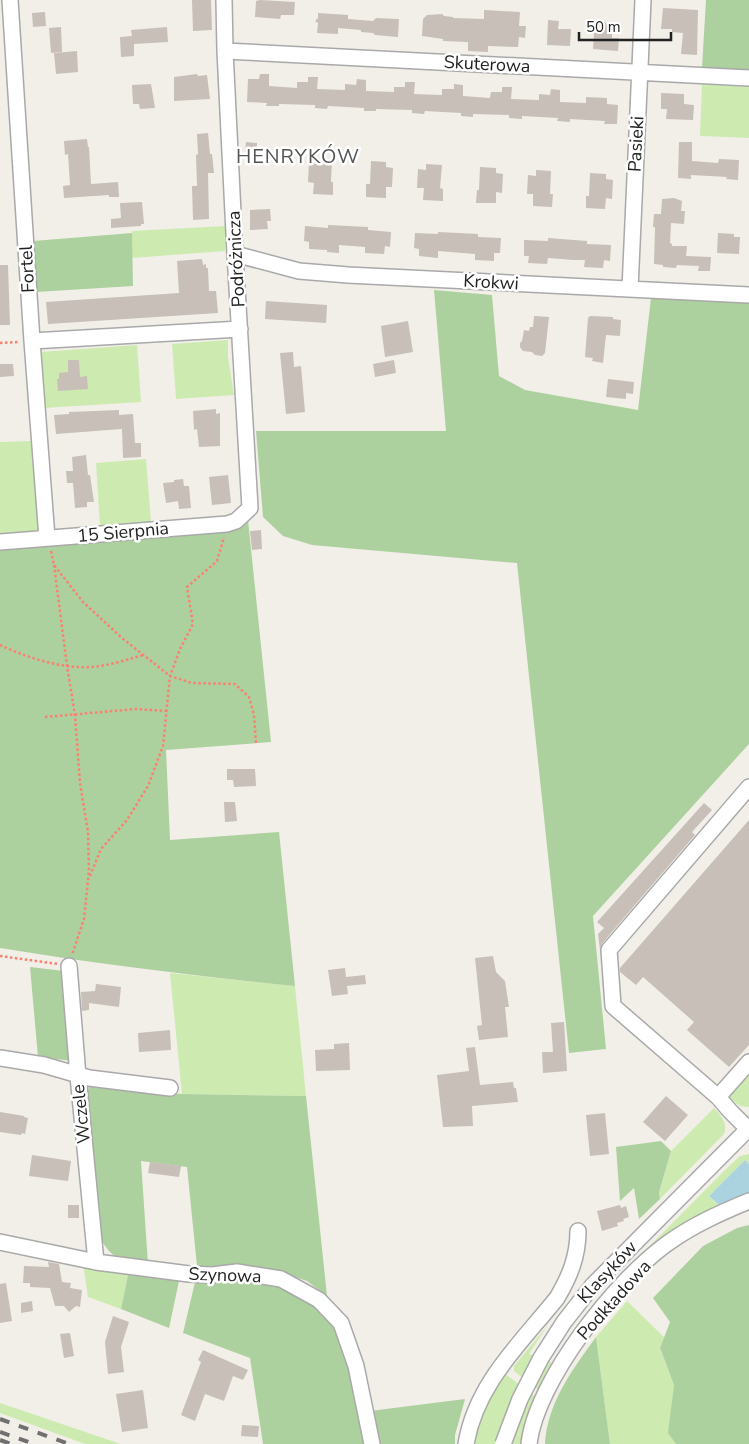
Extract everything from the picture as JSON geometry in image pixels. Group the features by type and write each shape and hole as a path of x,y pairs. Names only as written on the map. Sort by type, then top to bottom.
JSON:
{"street":[{"name":"Fortel","path":"10,0 47,538"},
{"name":"Podróżnicza","path":"224,0 235,254 251,503 250,508 244,515"},
{"name":"Pasieki","path":"630,289 643,0"},
{"name":"Skuterowa","path":"225,51 749,78"},
{"name":"Krokwi","path":"235,254 309,272 630,289 749,290"},
{"path":"32,341 240,329"},
{"name":"15 Sierpnia","path":"0,542 227,524 236,521 244,515"},
{"path":"749,787 609,950 613,1006 718,1097 749,1129"},
{"name":"Wczele","path":"69,966 96,1262"},
{"path":"0,1058 44,1065 78,1076 170,1088"},
{"path":"718,1097 749,1062"},
{"name":"Klasyków","path":"503,1444 520,1399 541,1358 564,1322 593,1285 749,1129"},
{"name":"Podkładowa","path":"529,1444 531,1429 538,1408 563,1361 582,1333 622,1286 641,1266 667,1244 706,1220 749,1201"},
{"path":"466,1444 472,1416 487,1385 557,1298 566,1284 576,1255 578,1231"},
{"name":"Szynowa","path":"0,1242 96,1262 189,1274 212,1275 237,1272 281,1279 319,1300 341,1323 356,1366 372,1444"}],"path":[{"path":"0,343 32,341"},
{"path":"88,880 101,849 128,820 148,786 163,746 170,676 180,649 193,624 187,587 217,561 227,524"},
{"path":"0,956 69,966 84,919 88,880 88,832 80,783 75,714 54,565 47,538"},
{"path":"54,565 83,602 122,638 170,676 192,683 235,684 249,697 254,715 256,743"},
{"path":"0,646 67,666 90,667 143,655"},
{"path":"45,717 136,709 167,711"}],"green space":[{"path":"706,0 749,0 749,70 702,67"},
{"path":"702,84 749,87 749,138 700,136"},
{"path":"225,226 225,251 132,258 132,231"},
{"path":"132,233 133,286 36,292 33,241"},
{"path":"434,290 492,295 499,376 525,390 638,410 651,298 749,303 749,744 593,916 606,1049 569,1053 517,563 312,545 283,536 263,517 256,431 446,431"},
{"path":"228,340 228,357 234,395 176,399 172,344"},
{"path":"137,345 141,402 44,408 40,352"},
{"path":"32,441 39,533 0,536 0,442"},
{"path":"146,459 151,522 100,526 96,463"},
{"path":"248,520 271,742 166,750 170,840 279,832 295,986 147,969 0,948 0,547 235,527"},
{"path":"30,967 64,971 73,1061 38,1057"},
{"path":"170,973 295,986 306,1096 182,1094"},
{"path":"749,1075 749,1107 740,1106 727,1096"},
{"path":"89,1087 182,1094 306,1096 327,1296 307,1281 286,1274 208,1269 197,1266 187,1167 141,1161 148,1264 124,1260 109,1251 99,1236 86,1097"},
{"path":"714,1108 724,1123 724,1134 660,1199 659,1194 671,1151"},
{"path":"661,1141 671,1151 659,1193 660,1199 639,1219 634,1188 620,1201 616,1147"},
{"path":"749,1154 749,1164 745,1160 709,1196 720,1207 660,1242 540,1391 514,1371 514,1366 547,1326 529,1354 553,1363 584,1317 608,1288 726,1169 740,1156"},
{"path":"749,1225 749,1444 676,1444 668,1433 674,1385 660,1348 670,1322 653,1298 703,1246 737,1228"},
{"path":"83,1264 128,1275 121,1309 88,1297"},
{"path":"128,1275 179,1281 169,1328 121,1309"},
{"path":"196,1278 241,1281 283,1287 311,1302 326,1317 338,1335 347,1356 359,1400 367,1444 263,1444 250,1358 183,1333"},
{"path":"627,1301 664,1337 660,1349 674,1385 669,1433 676,1444 610,1444 596,1337"},
{"path":"596,1337 610,1444 545,1444 547,1429 556,1401 570,1374"},
{"path":"504,1373 536,1397 523,1444 473,1444 477,1421"},
{"path":"465,1399 455,1435 455,1444 377,1444 370,1411"},
{"path":"0,1403 120,1444 85,1444 0,1413"}],"water":[{"path":"745,1160 749,1164 749,1193 720,1206 709,1196"}],"building":[{"path":"192,0 211,0 212,30 193,31"},
{"path":"256,1 295,2 294,15 281,15 280,19 255,17"},
{"path":"663,8 698,10 697,55 681,54 683,33 672,32 672,29 661,29"},
{"path":"484,10 520,12 519,26 526,26 525,38 519,37 518,47 488,46 488,52 468,51 468,42 443,41 443,39 422,36 423,19 427,15 442,14 453,18 484,19"},
{"path":"45,12 46,26 33,27 32,13"},
{"path":"318,13 348,15 348,19 373,21 376,18 399,19 398,37 338,28 338,34 317,33 318,23 315,21 318,18"},
{"path":"548,20 559,21 558,29 571,29 570,46 547,45"},
{"path":"605,21 608,29 612,30 612,38 619,38 618,51 593,49 594,33 599,33"},
{"path":"61,27 62,52 51,53 49,28"},
{"path":"167,27 168,42 134,44 134,56 121,57 120,37 132,36 131,30"},
{"path":"77,51 78,72 56,74 54,53"},
{"path":"197,74 198,76 207,75 210,99 174,101 174,77"},
{"path":"260,74 269,74 269,86 297,88 297,82 308,82 308,77 318,77 317,89 345,90 345,84 356,85 357,79 366,80 366,91 394,92 394,87 405,87 405,82 415,82 414,94 442,95 442,89 454,89 454,84 463,85 463,96 490,98 491,92 502,92 502,87 512,87 511,99 539,100 539,94 550,95 551,89 560,90 560,102 586,103 586,97 607,98 607,104 618,105 617,124 604,124 605,121 570,119 570,122 557,121 558,118 522,116 522,119 509,118 509,115 473,114 473,117 461,116 461,113 425,111 424,114 412,113 412,110 376,109 376,111 364,111 364,108 328,106 327,109 315,108 315,105 279,104 279,106 266,106 267,103 247,102 248,79 259,79"},
{"path":"151,84 155,108 140,109 139,104 133,104 132,85"},
{"path":"661,93 684,94 684,104 694,105 693,120 666,119 667,109 661,109"},
{"path":"208,133 214,173 208,173 209,219 193,220 192,186 197,186 197,134"},
{"path":"87,139 91,184 118,182 119,197 109,197 109,195 64,198 63,186 70,185 68,154 65,155 64,141"},
{"path":"246,142 257,143 257,153 245,153"},
{"path":"679,142 692,142 692,161 718,163 719,159 739,160 738,180 726,179 727,177 691,175 691,179 678,178"},
{"path":"316,158 332,159 331,182 333,182 333,195 313,194 314,183 308,182 309,163 316,164"},
{"path":"371,161 386,162 386,167 393,168 392,187 386,187 386,198 366,197 366,184 370,184"},
{"path":"426,164 442,165 440,188 443,189 443,201 423,200 424,188 417,188 418,169 426,170"},
{"path":"480,167 496,168 496,173 503,174 502,193 496,192 496,203 476,203 477,190 479,190"},
{"path":"536,170 551,171 550,194 553,194 552,207 533,206 533,194 527,194 528,175 536,176"},
{"path":"590,173 606,174 606,179 613,180 612,199 606,198 605,209 586,208 586,196 589,196"},
{"path":"674,198 682,201 681,211 685,211 684,224 671,223 670,243 672,246 687,246 686,256 711,257 710,271 698,271 699,266 677,265 676,268 654,264 654,214 661,214 662,199"},
{"path":"142,202 144,224 141,224 141,226 111,228 111,219 121,218 120,203"},
{"path":"270,209 271,221 267,221 268,229 250,230 250,210"},
{"path":"328,225 368,227 368,230 391,232 390,247 385,246 384,254 365,253 365,247 339,245 339,253 309,249 309,242 304,241 305,226 328,228"},
{"path":"438,232 478,234 478,237 501,238 500,253 494,253 494,261 475,260 475,254 438,251 438,258 419,256 419,249 414,248 415,233 438,234"},
{"path":"718,233 734,234 734,237 740,237 739,254 717,253"},
{"path":"548,238 587,241 587,244 611,245 610,261 604,260 603,268 584,267 585,260 548,258 547,264 528,263 529,256 524,256 524,240 548,241"},
{"path":"202,259 203,265 206,264 206,268 208,268 209,291 216,291 218,313 48,324 46,302 179,293 177,261"},
{"path":"0,265 8,265 10,325 0,325"},
{"path":"266,301 327,305 326,323 265,319"},
{"path":"534,316 549,317 545,353 542,356 523,351 520,347 524,330 529,331 530,327 533,327"},
{"path":"590,316 613,317 613,319 621,320 620,336 606,335 603,363 592,361 593,358 585,357 588,318"},
{"path":"408,321 413,352 385,357 381,326"},
{"path":"293,352 294,367 301,366 305,412 286,414 280,353"},
{"path":"68,360 79,360 80,377 87,376 88,389 58,391 57,379 59,379 59,373 68,372"},
{"path":"394,360 396,373 375,377 373,364"},
{"path":"0,364 13,364 14,376 0,377"},
{"path":"608,379 634,382 633,394 626,393 626,399 606,397"},
{"path":"216,409 216,414 220,413 220,446 199,447 197,429 194,430 193,411"},
{"path":"119,410 119,415 133,414 135,443 141,443 141,457 123,458 122,429 56,434 54,415 69,414 69,412"},
{"path":"86,455 94,502 87,502 87,507 75,508 73,483 67,483 66,471 73,471 72,457"},
{"path":"228,475 231,503 212,505 209,477"},
{"path":"183,479 184,486 189,486 191,508 179,509 178,501 166,503 163,483"},
{"path":"261,530 262,549 252,550 250,531"},
{"path":"227,769 255,769 256,786 234,787 233,780 227,780"},
{"path":"224,802 235,802 237,821 225,822"},
{"path":"704,803 712,810 692,832 695,835 610,934 600,950 598,934 604,928 597,922"},
{"path":"749,820 749,1045 729,1067 687,1030 694,1022 643,977 636,985 620,972 620,968"},
{"path":"493,956 496,972 505,981 509,1007 505,1007 508,1037 479,1040 477,1026 482,1025 475,958"},
{"path":"345,968 346,977 365,975 366,984 347,986 348,994 332,996 328,970"},
{"path":"96,984 121,987 119,1007 89,1003 89,1010 82,1011 81,992 95,991"},
{"path":"564,1022 567,1071 543,1073 542,1052 553,1052 551,1023"},
{"path":"170,1030 171,1050 139,1052 138,1033"},
{"path":"349,1043 350,1070 316,1071 315,1050 334,1049 334,1044"},
{"path":"475,1047 480,1085 513,1082 518,1102 472,1106 473,1126 443,1127 437,1075 469,1071 466,1048"},
{"path":"666,1096 688,1115 665,1141 643,1122"},
{"path":"0,1112 28,1118 25,1134 0,1132"},
{"path":"605,1113 609,1154 590,1156 586,1115"},
{"path":"32,1155 71,1161 68,1181 29,1176"},
{"path":"150,1162 181,1166 179,1177 148,1173"},
{"path":"68,1205 79,1205 79,1218 68,1218"},
{"path":"620,1205 621,1208 626,1206 629,1217 617,1223 618,1226 602,1231 597,1211"},
{"path":"48,1262 59,1264 62,1282 71,1283 70,1288 82,1290 80,1307 76,1306 69,1312 64,1306 55,1306 50,1288 30,1287 30,1283 23,1283 24,1266 49,1267"},
{"path":"6,1283 12,1321 0,1323 0,1284"},
{"path":"32,1301 33,1311 21,1313 21,1303"},
{"path":"113,1316 129,1322 121,1347 124,1372 108,1374 105,1342"},
{"path":"70,1333 74,1356 64,1358 60,1334"},
{"path":"203,1350 248,1370 243,1380 233,1376 224,1401 205,1394 195,1421 181,1415 201,1362 198,1360"},
{"path":"143,1390 148,1428 122,1432 116,1394"},
{"path":"242,1425 259,1426 258,1437 241,1436"}],"railway":[{"path":"0,1419 69,1444"},
{"path":"0,1432 34,1444"},
{"path":"0,1440 11,1444"}],"district":[{"name":"HENRYKÓW","path":"298,156"}]}
